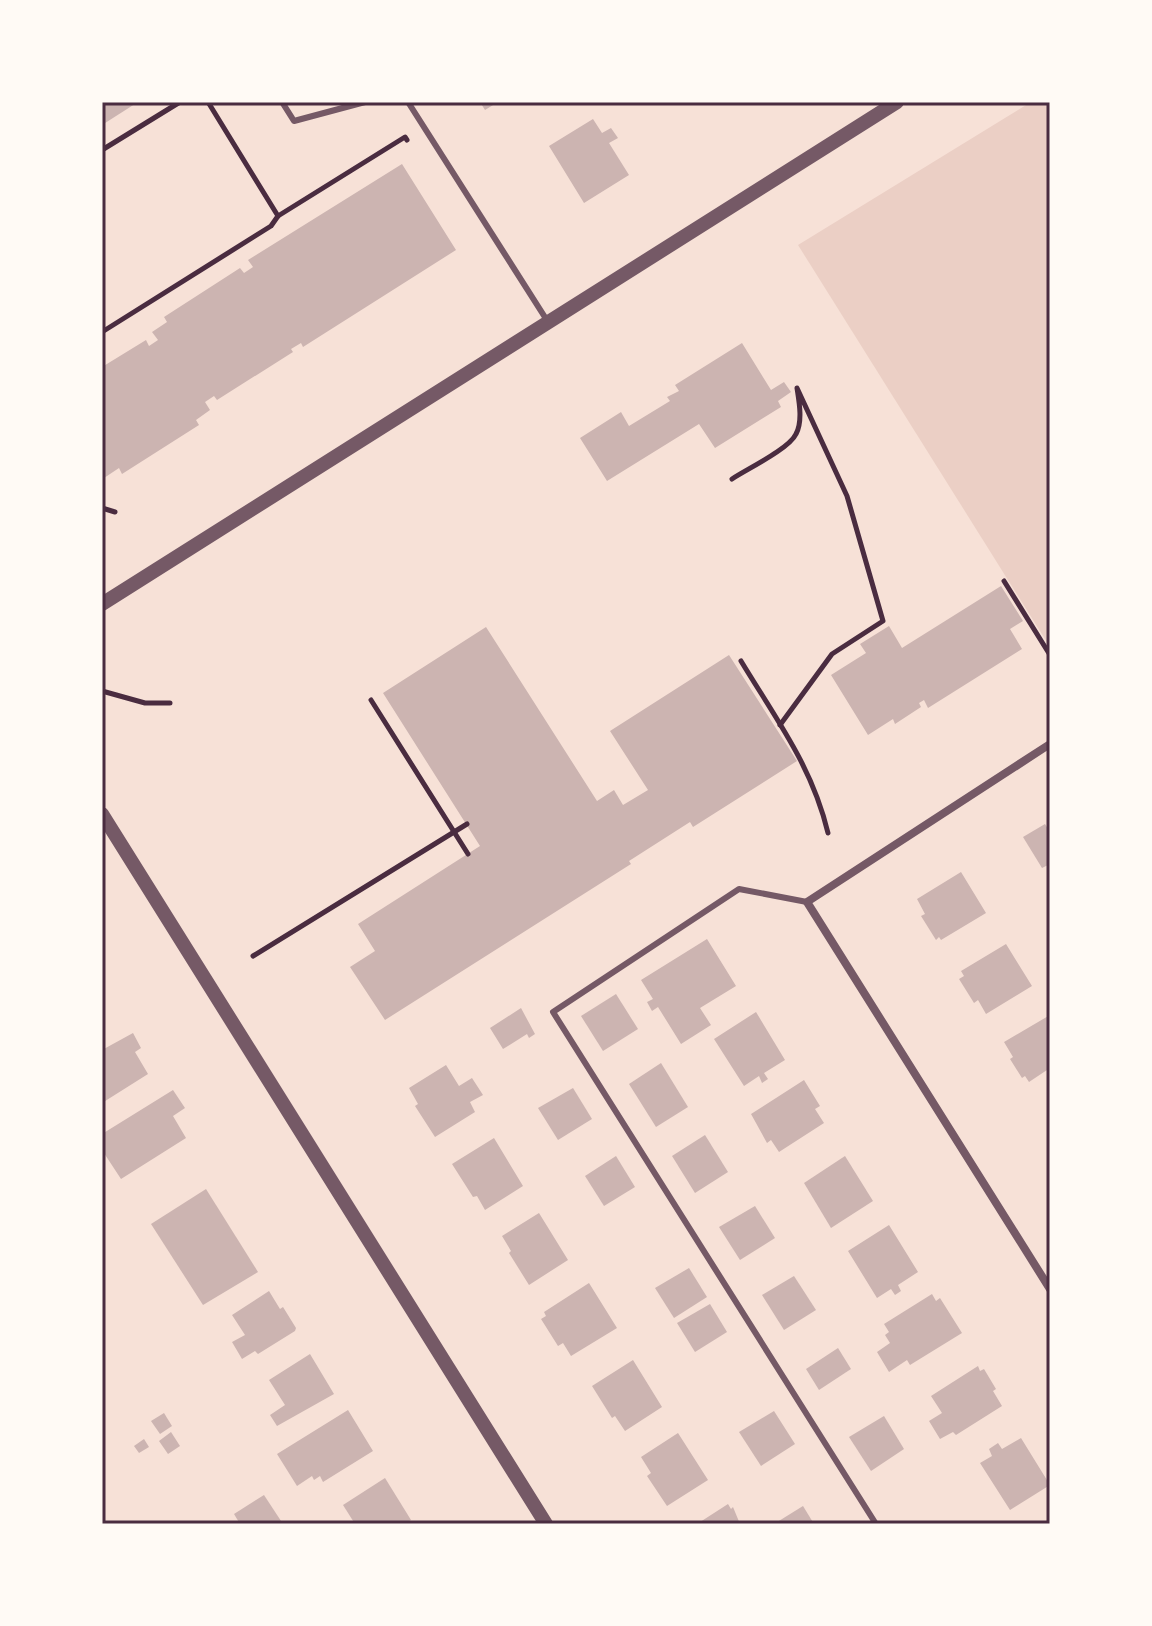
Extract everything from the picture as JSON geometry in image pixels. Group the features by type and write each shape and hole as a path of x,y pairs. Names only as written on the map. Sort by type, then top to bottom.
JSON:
{"street":[{"path":"102,604 897,102"},
{"path":"1050,744 807,902 1050,1289"},
{"path":"102,814 546,1524"}],"lane":[{"path":"282,102 294,121 365,102"},
{"path":"408,102 548,322"},
{"path":"807,902 739,889 553,1012 876,1524"}],"path":[{"path":"102,150 180,102"},
{"path":"208,102 278,216"},
{"path":"102,332 405,137 413,151"},
{"path":"732,479 783,447 796,434 800,409 797,388 847,496 883,621 832,654 780,725"},
{"path":"102,508 115,512"},
{"path":"1004,581 1050,655"},
{"path":"741,661 810,777 820,799 828,833"},
{"path":"102,691 145,703 170,703"},
{"path":"371,700 468,854"},
{"path":"253,956 467,824"}],"shaded area":[{"path":"1031,102 1050,102 1050,647 798,245"}],"building":[{"path":"102,102 138,102 102,125"},
{"path":"480,102 498,102 485,110"},
{"path":"593,119 602,133 611,128 618,138 609,143 629,175 584,203 549,146"},
{"path":"402,164 456,250 303,347 301,343 291,349 293,352 217,400 214,396 205,402 210,410 196,420 199,425 122,474 119,468 104,478 102,367 146,340 149,346 158,340 152,332 167,322 164,317 240,268 244,273 253,267 248,260"},
{"path":"742,343 771,390 784,382 791,392 778,401 781,407 715,448 699,424 607,481 580,438 621,412 629,426 670,401 667,397 679,391 675,385"},
{"path":"1001,586 1023,621 1010,629 1022,649 928,708 924,700 919,703 921,707 895,724 893,719 868,735 831,675 866,653 860,644 889,626 902,648"},
{"path":"486,627 597,801 614,790 623,805 648,790 610,731 729,655 797,761 693,827 690,822 629,861 631,864 385,1020 350,967 375,951 358,924 480,846 383,693"},
{"path":"1045,824 1050,832 1050,864 1042,868 1023,837"},
{"path":"961,872 986,913 936,940 921,916 925,914 917,899"},
{"path":"707,939 736,986 700,1008 711,1025 681,1044 658,1007 652,1011 647,1002 653,999 641,980"},
{"path":"1006,944 1032,986 986,1014 978,1000 974,1003 959,979 964,976 961,971"},
{"path":"616,994 638,1029 603,1051 581,1016"},
{"path":"521,1008 535,1034 529,1038 527,1034 503,1049 490,1028"},
{"path":"756,1012 785,1060 764,1073 768,1079 762,1083 759,1076 744,1086 714,1039"},
{"path":"1050,1015 1050,1068 1029,1082 1025,1076 1022,1078 1010,1059 1013,1057 1004,1042"},
{"path":"133,1033 141,1048 135,1052 148,1074 102,1103 102,1050"},
{"path":"661,1063 688,1107 656,1127 629,1084"},
{"path":"446,1065 459,1086 472,1078 483,1095 470,1102 475,1112 435,1137 415,1106 418,1104 409,1088"},
{"path":"804,1080 820,1106 815,1109 824,1123 779,1152 771,1140 767,1143 751,1114"},
{"path":"573,1088 592,1119 558,1140 538,1108"},
{"path":"173,1090 185,1108 173,1116 186,1138 121,1179 102,1150 102,1134"},
{"path":"705,1135 728,1172 695,1193 672,1156"},
{"path":"494,1138 523,1186 485,1210 452,1164"},
{"path":"616,1156 635,1187 604,1206 585,1176"},
{"path":"845,1156 873,1201 831,1228 804,1183"},
{"path":"206,1189 258,1272 203,1305 151,1224"},
{"path":"755,1206 775,1238 740,1260 719,1227"},
{"path":"539,1213 568,1260 529,1285 502,1236"},
{"path":"889,1225 918,1272 898,1285 901,1291 895,1295 891,1289 877,1298 848,1251"},
{"path":"689,1268 707,1297 674,1318 655,1288"},
{"path":"794,1276 816,1310 784,1330 762,1295"},
{"path":"589,1283 617,1328 571,1356 563,1343 558,1346 541,1319 546,1316 544,1312"},
{"path":"269,1291 280,1309 283,1307 295,1331 258,1354 255,1351 242,1359 232,1342 245,1335 232,1315"},
{"path":"932,1294 936,1301 940,1298 962,1333 910,1365 907,1360 889,1372 877,1352 890,1343 884,1324"},
{"path":"710,1304 727,1332 695,1352 677,1323"},
{"path":"838,1348 851,1369 819,1390 806,1369"},
{"path":"310,1354 334,1394 277,1426 270,1415 285,1405 269,1380"},
{"path":"633,1360 662,1407 625,1431 615,1416 612,1418 592,1386"},
{"path":"978,1366 980,1371 984,1369 996,1389 993,1391 1002,1406 956,1435 953,1432 940,1439 929,1421 942,1413 931,1396"},
{"path":"348,1410 373,1451 323,1482 320,1476 314,1480 312,1476 297,1486 277,1454"},
{"path":"774,1411 795,1444 761,1466 739,1432"},
{"path":"164,1413 172,1426 160,1434 151,1421"},
{"path":"884,1416 904,1449 871,1471 849,1437"},
{"path":"171,1432 180,1446 168,1454 159,1441"},
{"path":"678,1433 708,1480 667,1506 647,1476 651,1473 641,1457"},
{"path":"1021,1438 1050,1485 1010,1510 980,1463 992,1456 989,1449 998,1443 1002,1449"},
{"path":"144,1439 149,1447 139,1453 134,1446"},
{"path":"385,1478 411,1520 404,1524 355,1524 343,1505"},
{"path":"264,1495 283,1524 240,1524 234,1514"},
{"path":"728,1504 731,1509 733,1507 740,1524 697,1524"},
{"path":"803,1506 814,1524 774,1524"}]}
